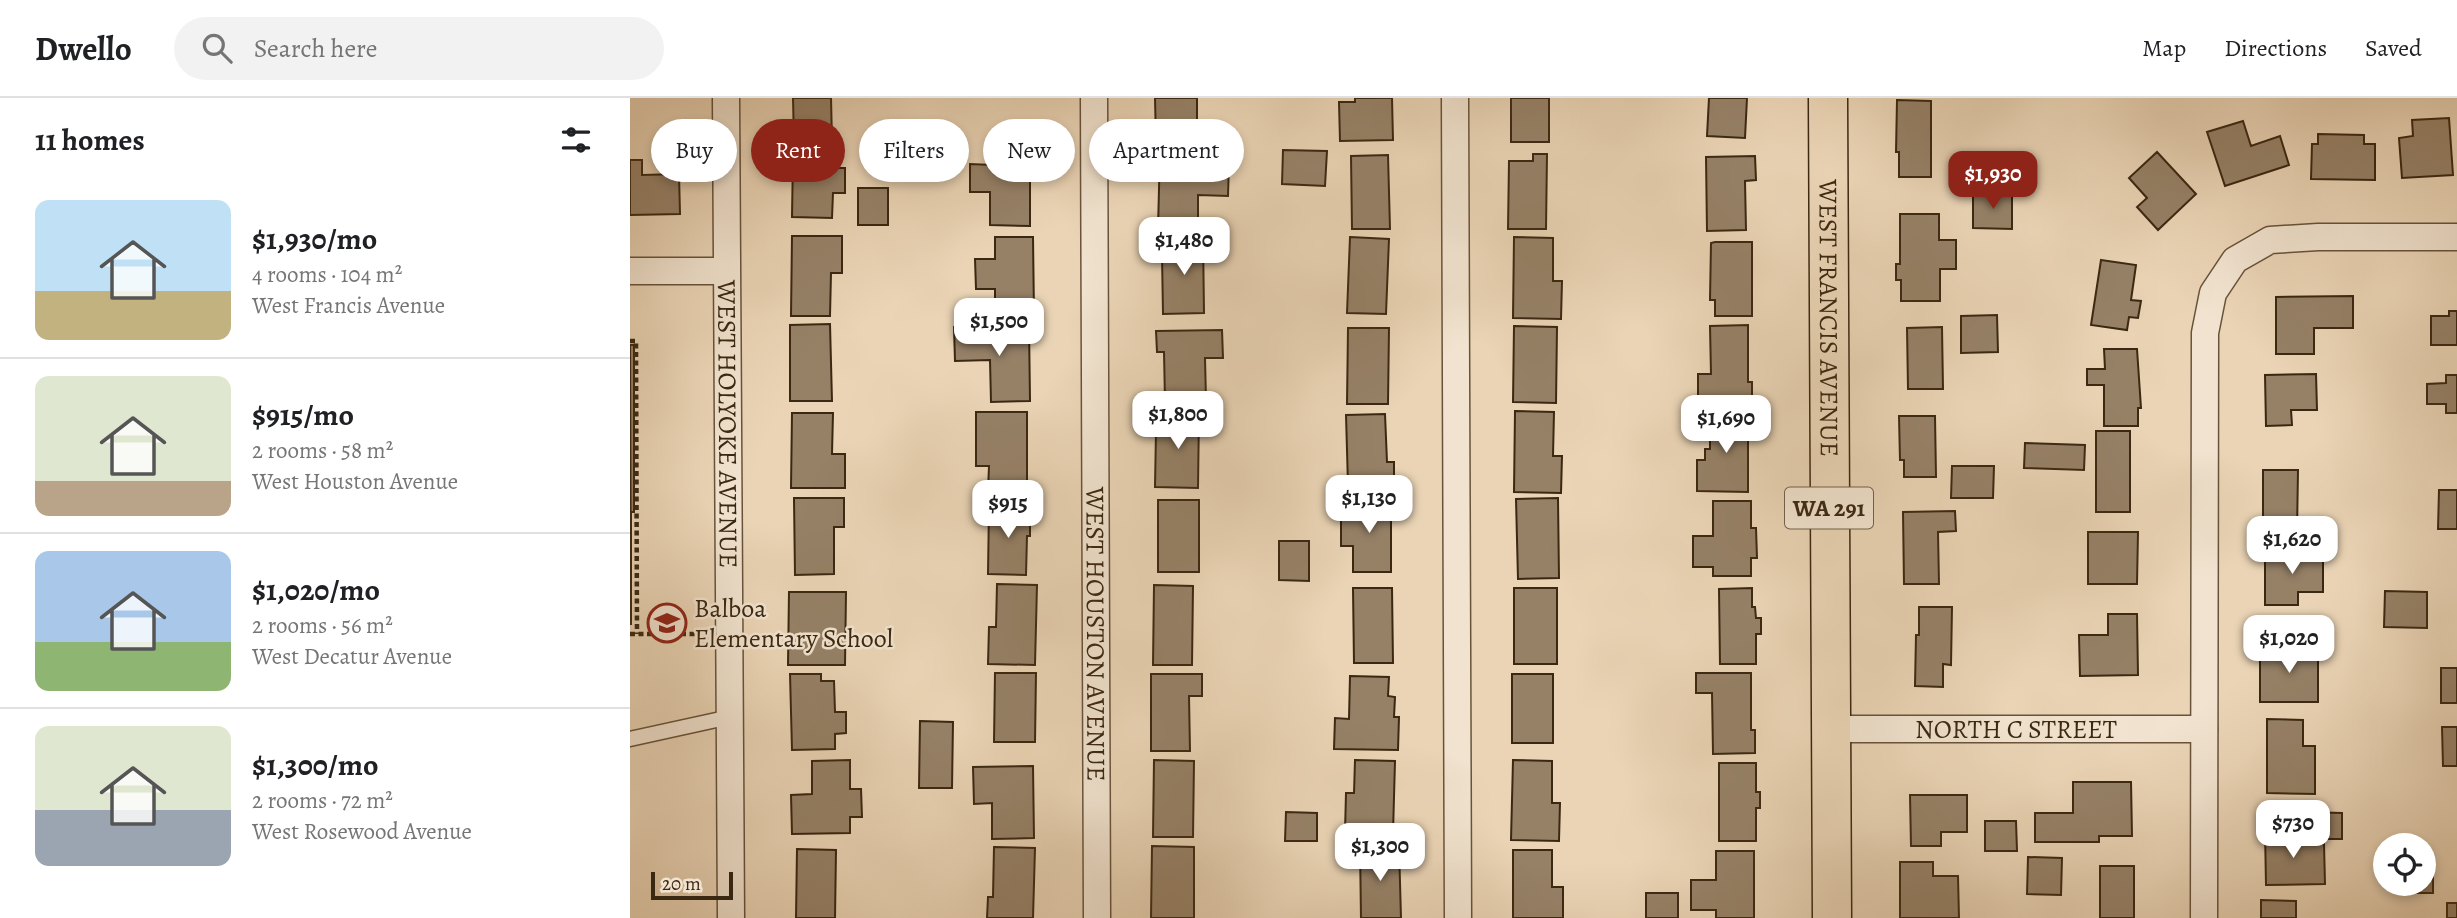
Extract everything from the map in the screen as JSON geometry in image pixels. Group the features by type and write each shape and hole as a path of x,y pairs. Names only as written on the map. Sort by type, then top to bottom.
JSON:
{"main road":[{"name":"WEST FRANCIS AVENUE","path":"1828,98 1832,918"}],"street":[{"name":"WEST HOLYOKE AVENUE","path":"726,98 731,918"},
{"name":"WEST HOUSTON AVENUE","path":"1094,98 1097,918"},
{"path":"1455,98 1458,918"},
{"path":"2204,918 2205,333 2213,293 2235,260 2270,240 2318,237 2457,237"},
{"path":"630,271 726,271"},
{"name":"NORTH C STREET","path":"1829,729 2204,729"}],"lane":[{"path":"630,740 730,717"}],"path":[{"path":"630,341 636,341 637,635"},
{"path":"630,635 700,634"}],"building":[{"path":"793,98 831,98 831,119 793,119"},
{"path":"1155,98 1197,98 1197,119 1155,119"},
{"path":"1355,98 1392,98 1393,140 1340,141 1339,102 1355,102"},
{"path":"1511,98 1549,98 1549,142 1511,142"},
{"path":"1709,98 1747,98 1745,138 1707,136"},
{"path":"1897,100 1931,101 1931,177 1899,177 1899,152 1896,152"},
{"path":"2449,118 2453,175 2402,178 2399,138 2413,136 2412,120"},
{"path":"2243,121 2251,146 2280,136 2289,165 2225,186 2207,132"},
{"path":"2318,134 2364,135 2364,144 2375,144 2375,180 2311,179 2312,144 2318,144"},
{"path":"1283,150 1327,151 1325,186 1282,184"},
{"path":"2157,152 2196,194 2158,230 2137,207 2147,198 2129,178"},
{"path":"1533,154 1547,154 1546,229 1508,229 1509,161 1533,161"},
{"path":"1388,155 1390,229 1352,229 1351,156"},
{"path":"1755,156 1756,180 1745,181 1746,230 1707,231 1706,157"},
{"path":"630,160 642,160 642,175 651,175 651,182 679,182 680,214 630,215"},
{"path":"970,164 983,165 983,182 1030,182 1030,226 990,225 990,192 970,192"},
{"path":"2012,165 2013,192 1982,193 1982,166"},
{"path":"793,182 845,182 845,193 833,193 832,218 792,217"},
{"path":"1159,182 1228,182 1228,196 1198,195 1198,230 1158,229"},
{"path":"858,188 888,188 888,225 858,225"},
{"path":"1973,194 2012,194 2012,229 1973,228"},
{"path":"1900,214 1939,214 1939,240 1956,240 1956,269 1940,269 1940,301 1901,301 1901,280 1896,280 1896,264 1900,264"},
{"path":"792,236 842,236 842,273 831,273 830,316 791,316"},
{"path":"1203,236 1204,313 1163,314 1162,255 1174,255 1174,237"},
{"path":"995,237 1033,237 1034,315 995,315 995,289 976,289 975,259 995,259"},
{"path":"1350,237 1389,239 1386,314 1347,313"},
{"path":"1514,237 1553,238 1553,281 1562,281 1561,319 1513,318"},
{"path":"1752,242 1752,316 1715,316 1715,300 1710,300 1711,243"},
{"path":"2101,260 2136,265 2131,300 2141,301 2138,318 2129,317 2127,330 2091,325"},
{"path":"2353,296 2353,328 2314,328 2314,354 2276,354 2276,297"},
{"path":"2449,311 2457,311 2457,345 2431,345 2431,316 2449,316"},
{"path":"1997,315 1998,352 1961,353 1961,316"},
{"path":"830,324 832,401 790,401 790,325"},
{"path":"1029,325 1030,401 991,402 990,360 955,361 954,327"},
{"path":"1748,325 1748,382 1752,382 1752,405 1711,405 1710,398 1698,398 1698,374 1711,374 1710,326"},
{"path":"1514,326 1557,327 1556,403 1513,402"},
{"path":"1942,327 1943,389 1908,389 1907,328"},
{"path":"1348,328 1389,328 1388,404 1347,404"},
{"path":"1222,330 1223,358 1205,358 1206,400 1165,401 1164,352 1157,352 1156,331"},
{"path":"630,345 634,345 631,625"},
{"path":"2104,349 2137,349 2141,408 2138,408 2138,426 2104,426 2104,385 2087,385 2087,369 2105,369"},
{"path":"2316,374 2317,410 2291,410 2292,425 2266,426 2265,375"},
{"path":"2446,375 2457,375 2457,413 2446,413 2446,404 2427,404 2427,384 2446,383"},
{"path":"1515,411 1554,412 1553,456 1562,456 1561,493 1514,492"},
{"path":"976,412 1027,412 1027,491 988,491 989,466 976,466"},
{"path":"1164,412 1199,413 1198,488 1155,487 1156,431 1164,431"},
{"path":"1710,412 1748,412 1748,492 1697,491 1697,460 1705,460 1705,449 1710,449"},
{"path":"792,413 833,413 832,454 845,454 845,488 791,488"},
{"path":"1385,414 1387,462 1394,462 1394,484 1348,485 1346,415"},
{"path":"1899,416 1935,416 1936,477 1904,477 1904,460 1900,460"},
{"path":"2096,431 2130,431 2130,512 2096,512"},
{"path":"2025,443 2085,445 2084,470 2024,468"},
{"path":"1952,466 1994,466 1993,498 1951,498"},
{"path":"2263,470 2298,470 2297,532 2263,531"},
{"path":"2439,490 2457,490 2457,529 2438,529"},
{"path":"794,498 844,498 844,527 834,527 834,574 795,575"},
{"path":"1558,498 1559,578 1518,579 1516,499"},
{"path":"1353,499 1391,499 1391,572 1353,572 1353,546 1341,546 1341,520 1353,519"},
{"path":"1158,500 1199,500 1199,572 1158,572"},
{"path":"1713,501 1751,501 1751,528 1756,528 1757,558 1751,558 1751,576 1713,576 1713,567 1693,567 1693,536 1713,536"},
{"path":"989,506 1030,507 1026,575 988,574"},
{"path":"1955,511 1956,531 1938,532 1939,584 1904,584 1903,512"},
{"path":"2088,532 2138,532 2137,584 2088,584"},
{"path":"1279,541 1309,541 1309,581 1279,580"},
{"path":"2265,552 2323,552 2323,592 2298,592 2298,605 2265,605"},
{"path":"997,584 1037,585 1035,665 988,664 989,627 996,627"},
{"path":"1154,585 1193,586 1192,665 1153,665"},
{"path":"1353,588 1392,588 1393,663 1354,663"},
{"path":"1514,588 1557,588 1557,664 1514,664"},
{"path":"1752,588 1752,607 1755,607 1756,618 1761,618 1761,634 1756,634 1756,664 1720,664 1719,589"},
{"path":"2385,591 2427,592 2427,628 2384,627"},
{"path":"789,592 846,592 845,665 788,665"},
{"path":"1919,607 1952,607 1951,665 1943,664 1943,687 1915,686"},
{"path":"2108,614 2137,614 2138,675 2080,676 2079,635 2108,635"},
{"path":"2318,648 2318,702 2260,702 2260,649"},
{"path":"2441,668 2457,668 2457,703 2441,703"},
{"path":"995,673 1036,673 1035,742 994,742"},
{"path":"1696,673 1751,673 1751,730 1755,730 1755,753 1713,754 1712,693 1696,693"},
{"path":"790,674 821,674 821,681 834,681 835,712 846,712 846,733 835,734 835,749 792,750"},
{"path":"1151,674 1202,674 1202,696 1189,696 1190,751 1151,751"},
{"path":"1512,674 1553,674 1553,743 1512,743"},
{"path":"1350,676 1389,677 1388,696 1395,697 1394,717 1399,717 1398,750 1334,749 1335,718 1349,719"},
{"path":"2267,719 2303,720 2303,746 2315,746 2315,794 2267,793"},
{"path":"920,721 953,722 952,788 919,788"},
{"path":"2442,727 2457,727 2457,766 2443,766"},
{"path":"850,760 850,789 861,789 862,817 850,817 850,833 792,834 791,795 812,794 812,761"},
{"path":"1154,760 1194,761 1193,837 1153,837"},
{"path":"1355,760 1395,761 1393,833 1345,832 1346,793 1354,793"},
{"path":"1513,760 1552,761 1552,803 1560,803 1559,841 1511,840"},
{"path":"1719,763 1756,763 1756,792 1760,792 1760,808 1756,808 1756,841 1719,841"},
{"path":"1033,766 1034,838 992,839 992,803 974,804 973,767"},
{"path":"2073,782 2131,782 2132,836 2099,836 2099,842 2035,842 2035,813 2073,813"},
{"path":"1910,795 1967,795 1967,832 1941,832 1941,846 1911,846"},
{"path":"1286,812 1317,813 1317,841 1285,841"},
{"path":"2303,812 2342,813 2342,839 2302,839"},
{"path":"1985,821 2016,821 2017,851 1985,851"},
{"path":"2298,830 2298,844 2324,844 2325,884 2266,885 2265,831"},
{"path":"1152,846 1194,847 1194,918 1151,918"},
{"path":"994,847 1035,848 1033,918 987,918 988,897 993,897"},
{"path":"1360,847 1399,847 1401,918 1361,918"},
{"path":"797,849 836,850 835,918 796,918"},
{"path":"1513,850 1552,850 1552,887 1563,887 1563,918 1513,918"},
{"path":"1716,851 1754,851 1754,918 1716,918 1716,910 1691,910 1691,880 1716,880"},
{"path":"2028,857 2062,858 2061,895 2027,894"},
{"path":"1900,862 1933,862 1933,876 1958,876 1959,918 1900,918"},
{"path":"2100,866 2134,866 2134,918 2100,918"},
{"path":"1646,893 1678,893 1678,918 1646,918"},
{"path":"2261,900 2296,901 2296,918 2261,918"},
{"path":"2447,903 2457,903 2457,918 2447,918"}],"place":[{"name":"Balboa Elementary School","path":"667,623"}]}
